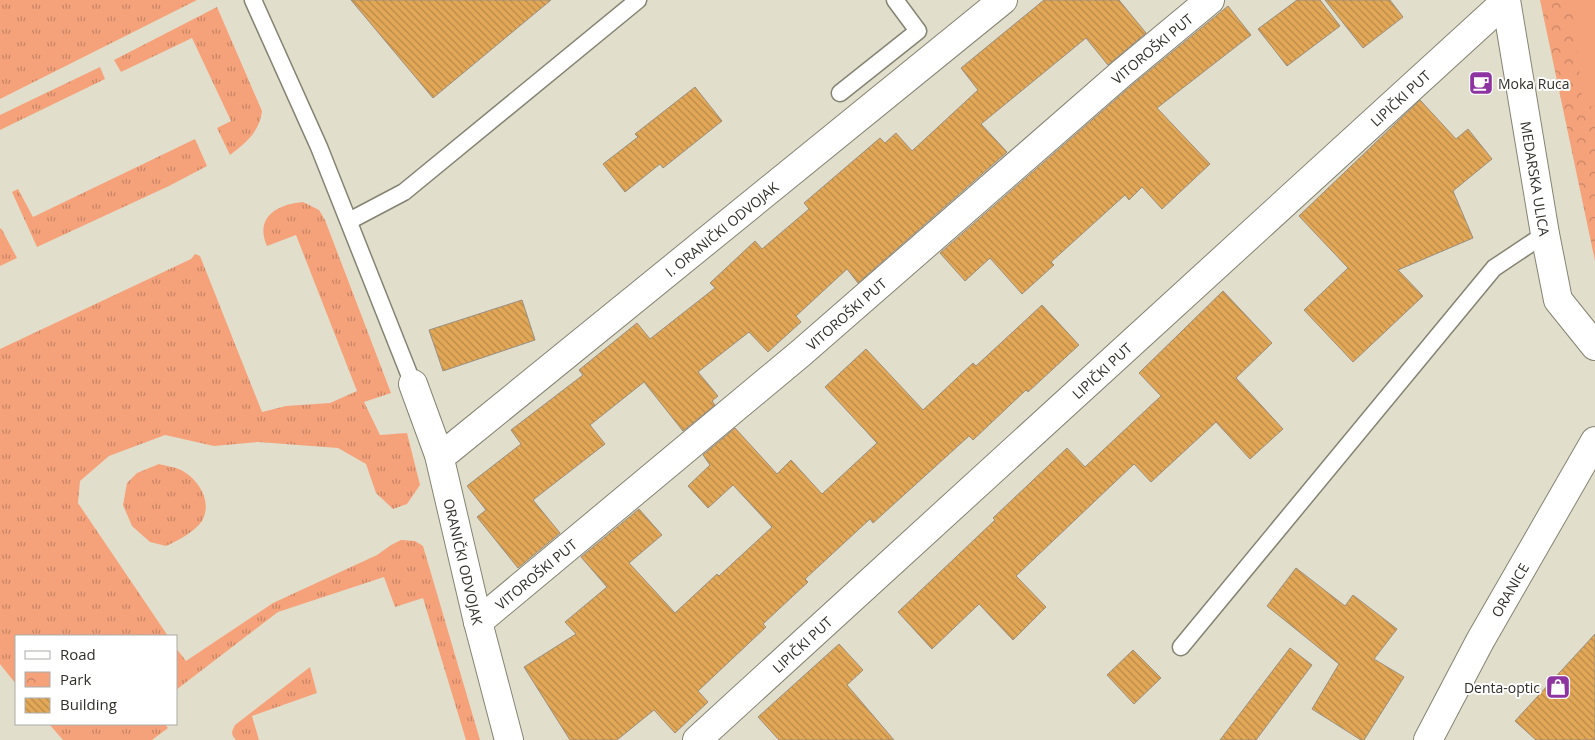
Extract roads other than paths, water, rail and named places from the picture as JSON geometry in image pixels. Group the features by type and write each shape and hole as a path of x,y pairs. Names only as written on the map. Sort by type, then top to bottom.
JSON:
{"street":[{"name":"I. ORANIČKI ODVOJAK","path":"439,455 449,450 1003,0"},
{"name":"VITOROŠKI PUT","path":"478,622 801,353 1122,73 1210,0"},
{"name":"MEDARSKA ULICA","path":"1506,0 1545,234 1558,300 1595,346"},
{"name":"LIPIČKI PUT","path":"697,740 1506,0"},
{"name":"ORANIČKI ODVOJAK","path":"413,384 439,455 478,622 509,740"},
{"name":"ORANICE","path":"1428,740 1480,640 1595,441"}],"lane":[{"path":"254,0 319,147 413,384"},
{"path":"349,221 404,192 638,0"},
{"path":"840,93 918,31 895,0"},
{"path":"1181,647 1494,268 1545,234"}],"place":[{"name":"Moka Ruca","path":"1481,83"},
{"name":"Denta-optic","path":"1558,687"}]}
